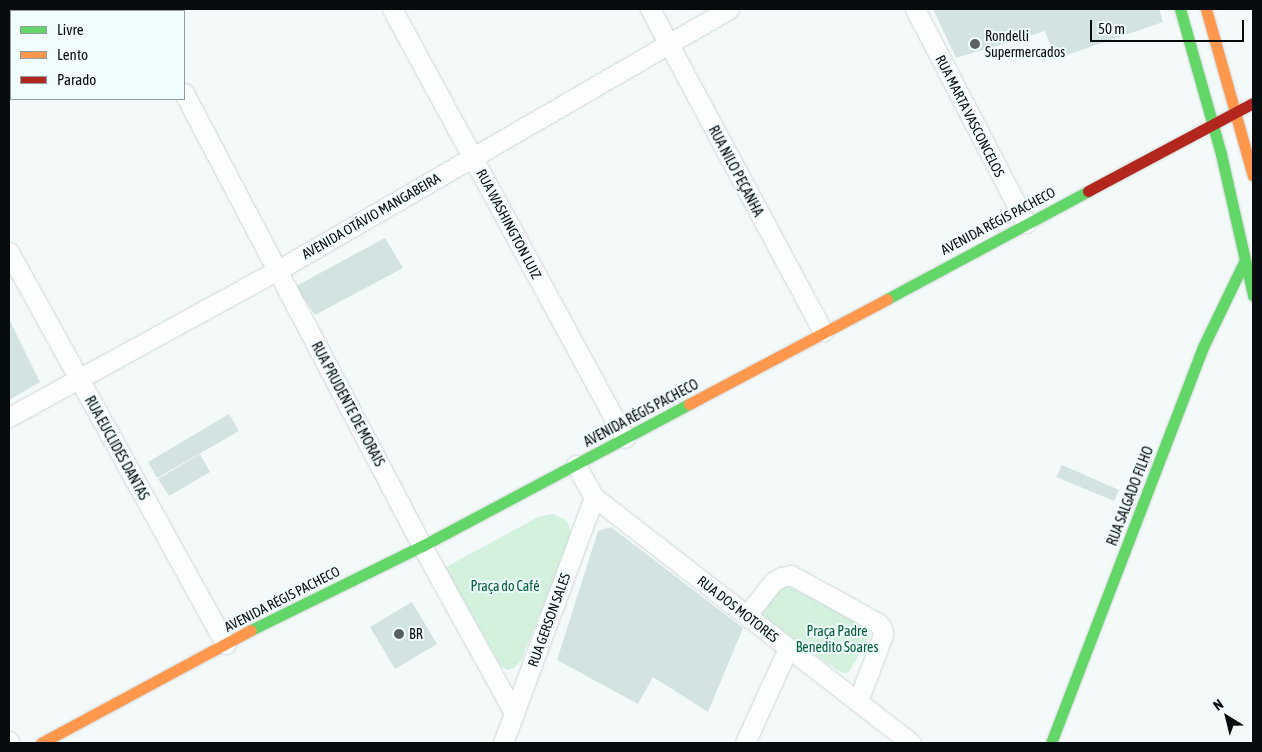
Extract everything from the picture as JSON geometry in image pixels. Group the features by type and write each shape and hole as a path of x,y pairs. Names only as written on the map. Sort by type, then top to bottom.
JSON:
{"main road":[{"path":"1180,9 1234,207 1244,262 1253,295"},
{"path":"1206,9 1253,176"},
{"name":"AVENIDA RÉGIS PACHECO","path":"41,743 225,644 422,546 576,465 1253,103"},
{"name":"RUA SALGADO FILHO","path":"1051,743 1203,347 1244,262"}],"street":[{"name":"RUA WASHINGTON LUIZ","path":"392,9 625,438"},
{"name":"RUA NILO PEÇANHA","path":"650,9 823,332"},
{"name":"AVENIDA OTÁVIO MANGABEIRA","path":"9,417 278,270 473,158 667,43 729,9"},
{"name":"RUA MARTA VASCONCELOS","path":"915,9 1026,223"},
{"name":"RUA PRUDENTE DE MORAIS","path":"185,95 422,546 514,713"},
{"name":"RUA EUCLIDES DANTAS","path":"9,252 225,644"},
{"name":"RUA DOS MOTORES","path":"576,465 594,497 911,743"},
{"name":"RUA GERSON SALES","path":"504,743 594,497"},
{"path":"747,615 773,582 781,577 791,575 878,623 882,628 883,634 858,701"},
{"path":"745,743 788,648"}],"green space":[{"name":"Praça do Café","path":"553,514 567,521 572,535 521,661 514,668 507,670 501,666 444,568 540,516"},
{"name":"Praça Padre Benedito Soares","path":"777,585 786,585 868,626 869,638 849,672 844,673 837,670 763,618 760,612"}],"building":[{"name":"Rondelli Supermercados","path":"933,9 1159,9 1163,22 1055,59 1045,31 956,58"},
{"path":"385,238 403,268 315,315 296,286"},
{"path":"9,319 40,382 9,400"},
{"path":"229,414 239,431 157,478 148,462"},
{"path":"200,454 210,472 169,496 158,479"},
{"path":"1062,465 1119,490 1114,501 1056,477"},
{"path":"611,527 743,628 708,712 653,677 638,704 557,660 598,531"},
{"path":"412,602 437,644 395,669 370,627"}],"traffic: fast":[{"path":"1180,9 1221,154 1253,295"},
{"path":"887,299 1088,191"},
{"path":"1051,743 1203,347 1244,262"},
{"path":"251,630 422,546 689,404"}],"traffic: slow":[{"path":"1206,9 1253,176"},
{"path":"689,404 887,299"},
{"path":"41,743 251,630"}],"traffic: jam":[{"path":"1088,191 1253,103"}],"place":[{"name":"Rondelli Supermercados","path":"975,44"},
{"name":"BR","path":"399,634"}]}
